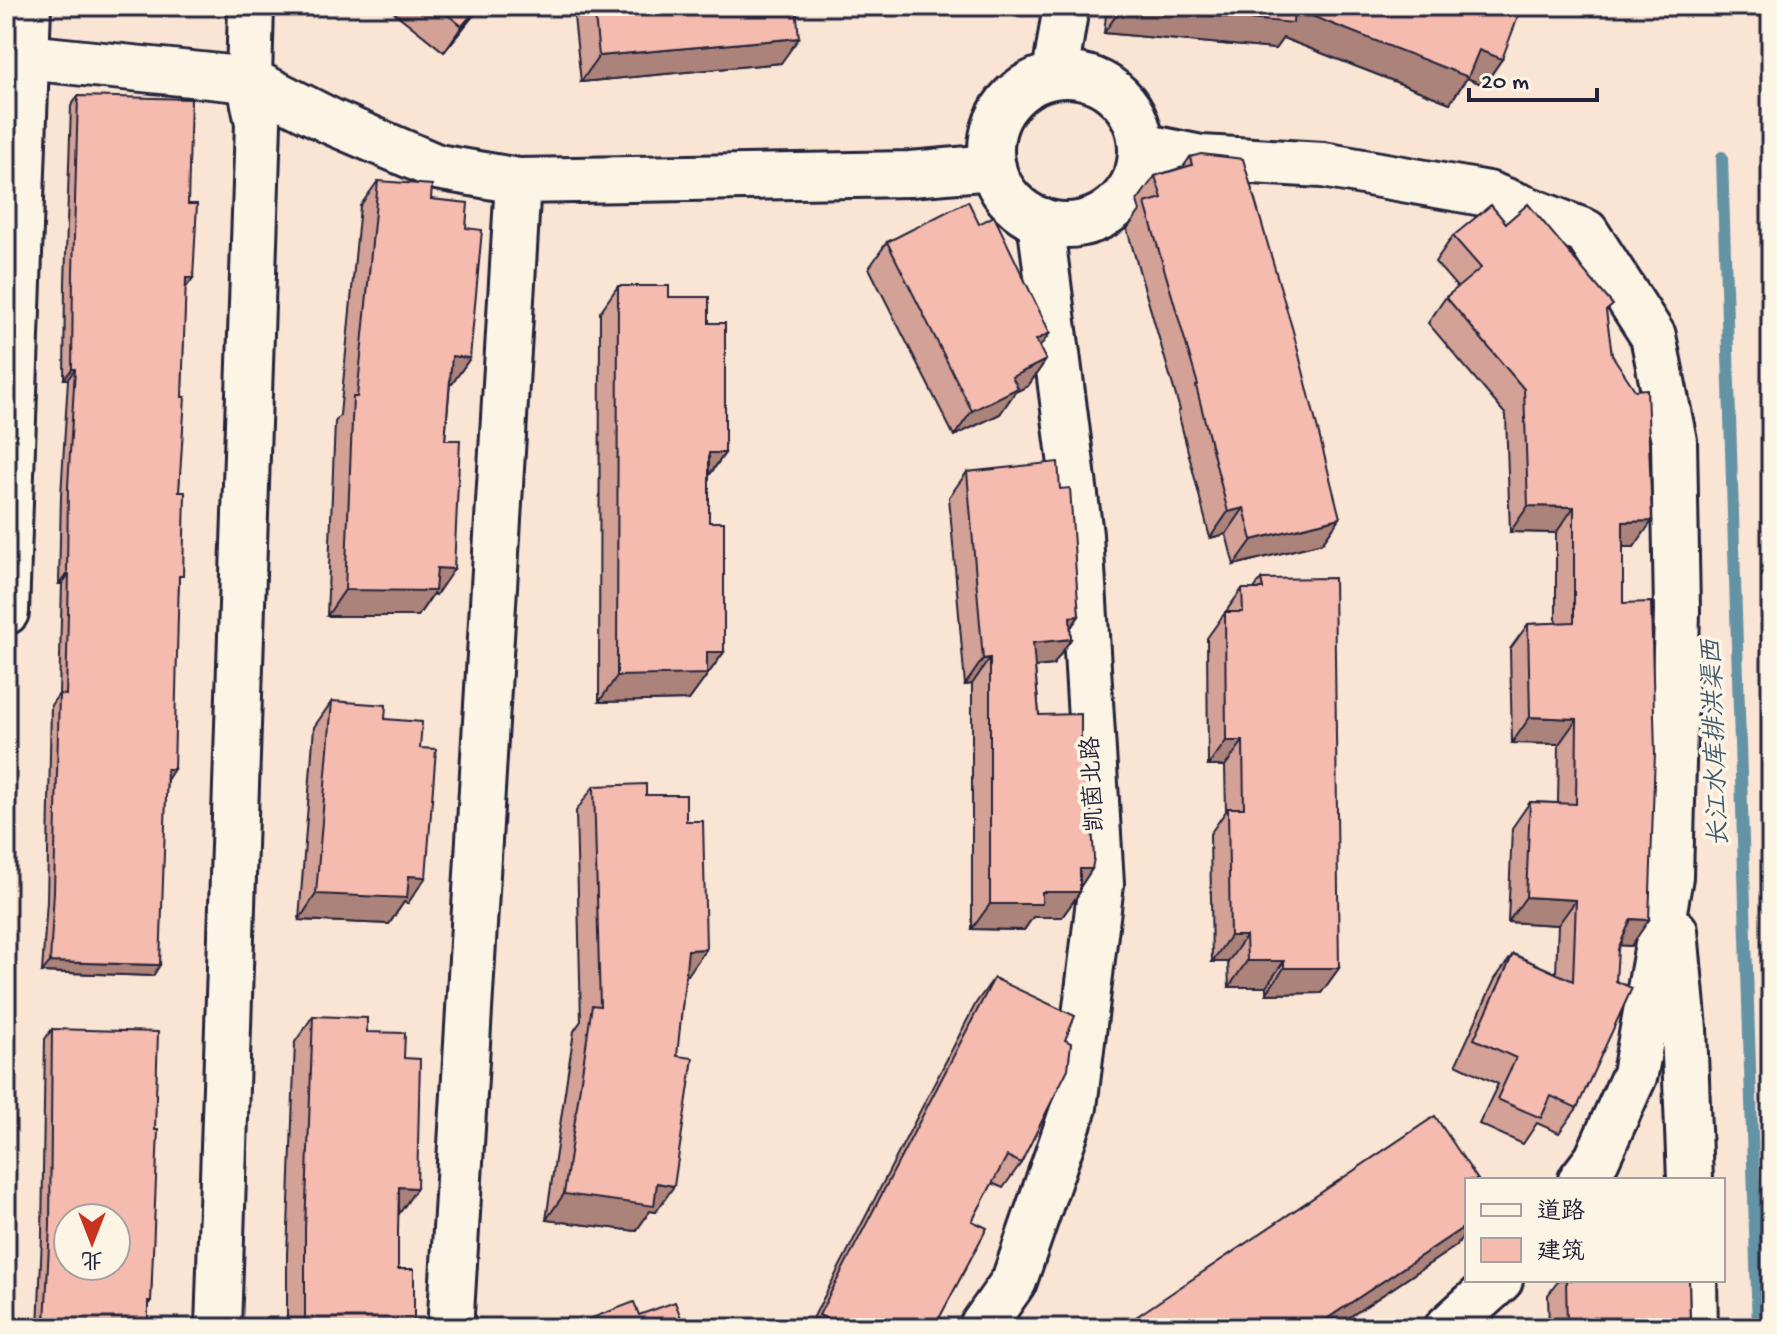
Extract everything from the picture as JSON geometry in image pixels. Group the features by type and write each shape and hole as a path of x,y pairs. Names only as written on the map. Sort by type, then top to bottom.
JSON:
{"street":[{"path":"6,612 28,6"},
{"path":"218,1328 258,123 249,80 251,6"},
{"path":"1055,75 1066,6"},
{"path":"26,57 249,80 332,122 437,167 518,181 910,174 993,167"},
{"path":"1055,75 1080,76 1104,85 1123,101 1136,122 1142,146 1139,170 1128,193 1111,210 1089,222 1065,225 1040,220 1018,208 1002,189 993,167 991,142 998,118 1012,98 1032,83 1055,75"},
{"path":"1142,146 1201,158 1323,165 1488,194 1586,232 1653,336 1674,441 1677,611 1670,877 1684,1029 1690,1178"},
{"path":"452,1328 518,181"},
{"name":"凯茵北路","path":"981,1328 1014,1281 1074,1107 1101,884 1080,535 1040,220"},
{"path":"1583,1178 1597,1159 1635,1074 1670,877"},
{"path":"1447,1328 1498,1282"},
{"path":"1694,1282 1695,1328"}],"building":[{"path":"436,6 479,6 462,26"},
{"path":"594,6 796,6 799,38 599,56"},
{"path":"1122,6 1499,6 1519,14 1502,59 1479,50 1468,77 1294,9 1293,23"},
{"path":"78,96 191,99 188,204 197,204 193,278 186,278 182,397 185,397 179,492 185,492 183,576 179,576 174,769 167,769 160,965 50,962 59,694 66,695 68,486 75,369 72,369 73,272"},
{"path":"1201,154 1243,159 1293,331 1340,518 1252,540 1244,508 1228,512 1198,385 1145,203 1162,198 1155,176 1192,165 1190,157"},
{"path":"378,181 432,185 431,199 468,203 466,228 482,230 470,358 452,356 445,440 460,440 454,569 437,568 435,591 345,590 353,397 357,397"},
{"path":"968,201 979,224 994,216 1050,333 1036,340 1046,360 1012,377 1018,388 972,411 887,242"},
{"path":"1528,204 1613,305 1606,311 1612,355 1635,390 1647,389 1652,521 1623,522 1623,603 1651,602 1655,753 1649,920 1631,919 1618,949 1616,981 1632,988 1577,1108 1551,1096 1541,1118 1497,1099 1516,1058 1474,1039 1513,954 1573,981 1576,900 1526,897 1530,802 1576,804 1577,719 1530,717 1528,624 1574,622 1574,507 1528,506 1524,389 1446,297 1481,268 1453,236 1491,205 1506,223"},
{"path":"618,286 669,286 669,297 709,297 709,323 725,323 725,453 709,453 709,522 724,522 724,652 707,652 707,674 617,676"},
{"path":"1058,462 1060,489 1070,488 1079,616 1070,617 1071,639 1033,643 1039,715 1081,714 1081,741 1087,741 1094,858 1092,869 1080,869 1080,892 1042,892 1042,904 990,904 990,658 983,659 967,472"},
{"path":"1334,578 1339,968 1284,968 1284,961 1247,961 1246,936 1230,936 1228,808 1244,808 1243,741 1226,741 1225,612 1243,612 1242,589 1263,589 1261,579"},
{"path":"332,701 386,705 385,719 422,722 420,748 436,749 426,877 409,876 407,898 316,894"},
{"path":"646,784 646,795 686,795 686,821 703,821 706,949 688,950 677,1056 693,1058 674,1186 657,1183 654,1206 564,1194 592,1005 600,1006 594,786"},
{"path":"994,978 1075,1016 1065,1040 1071,1043 1068,1069 1021,1163 1007,1156 972,1221 987,1228 934,1328 846,1328 819,1315"},
{"path":"313,1016 367,1018 367,1032 405,1033 404,1058 420,1059 417,1188 399,1187 398,1269 414,1269 414,1328 305,1328 305,1229"},
{"path":"52,1029 158,1032 155,1130 158,1130 148,1328 42,1328 42,1323 45,1323 50,1226"},
{"path":"1435,1116 1477,1178 1465,1178 1465,1226 1313,1328 1143,1328 1136,1317"},
{"path":"1566,1282 1689,1282 1690,1328 1567,1328"},
{"path":"634,1302 639,1315 675,1302 684,1326 699,1320 702,1328 587,1328 584,1321"}],"waterway":[{"name":"长江水库排洪渠西","path":"1722,157 1758,1328"}]}
